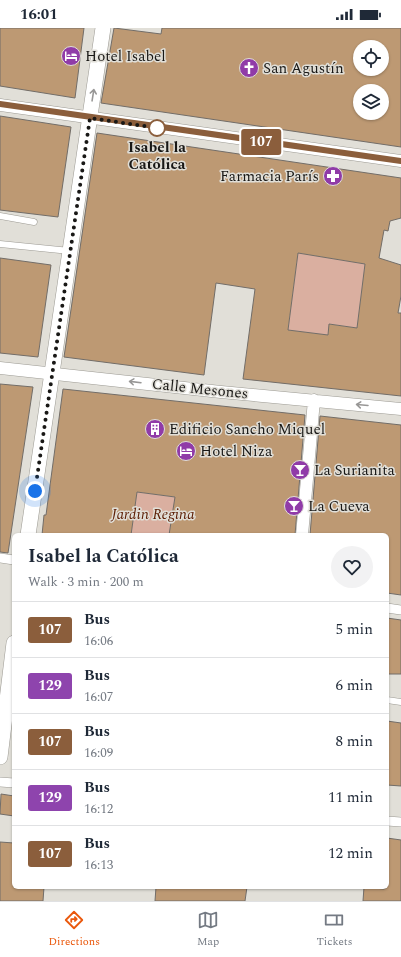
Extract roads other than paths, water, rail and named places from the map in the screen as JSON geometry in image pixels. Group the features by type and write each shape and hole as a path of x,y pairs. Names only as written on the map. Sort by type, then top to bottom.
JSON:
{"street":[{"path":"28,533 103,28"},
{"path":"0,104 401,161"},
{"name":"Calle Mesones","path":"0,368 52,372 221,392 401,409"},
{"path":"302,533 314,400"},
{"path":"0,558 12,560"},
{"path":"389,608 401,610"},
{"path":"0,757 12,659"},
{"path":"0,782 12,784"},
{"path":"389,820 401,822"}],"lane":[{"path":"0,216 34,222"},
{"path":"0,244 70,251"},
{"path":"389,700 401,702"}],"place":[{"name":"Hotel Isabel","path":"71,56"},
{"name":"San Agustín","path":"249,68"},
{"name":"Isabel la Católica","path":"157,128"},
{"name":"Farmacia París","path":"333,176"},
{"name":"Edificio Sancho Miquel","path":"155,429"},
{"name":"Hotel Niza","path":"186,451"},
{"name":"La Surianita","path":"300,470"},
{"name":"La Cueva","path":"294,506"}],"park label":[{"name":"Jardin Regina","path":"153,514"}]}
